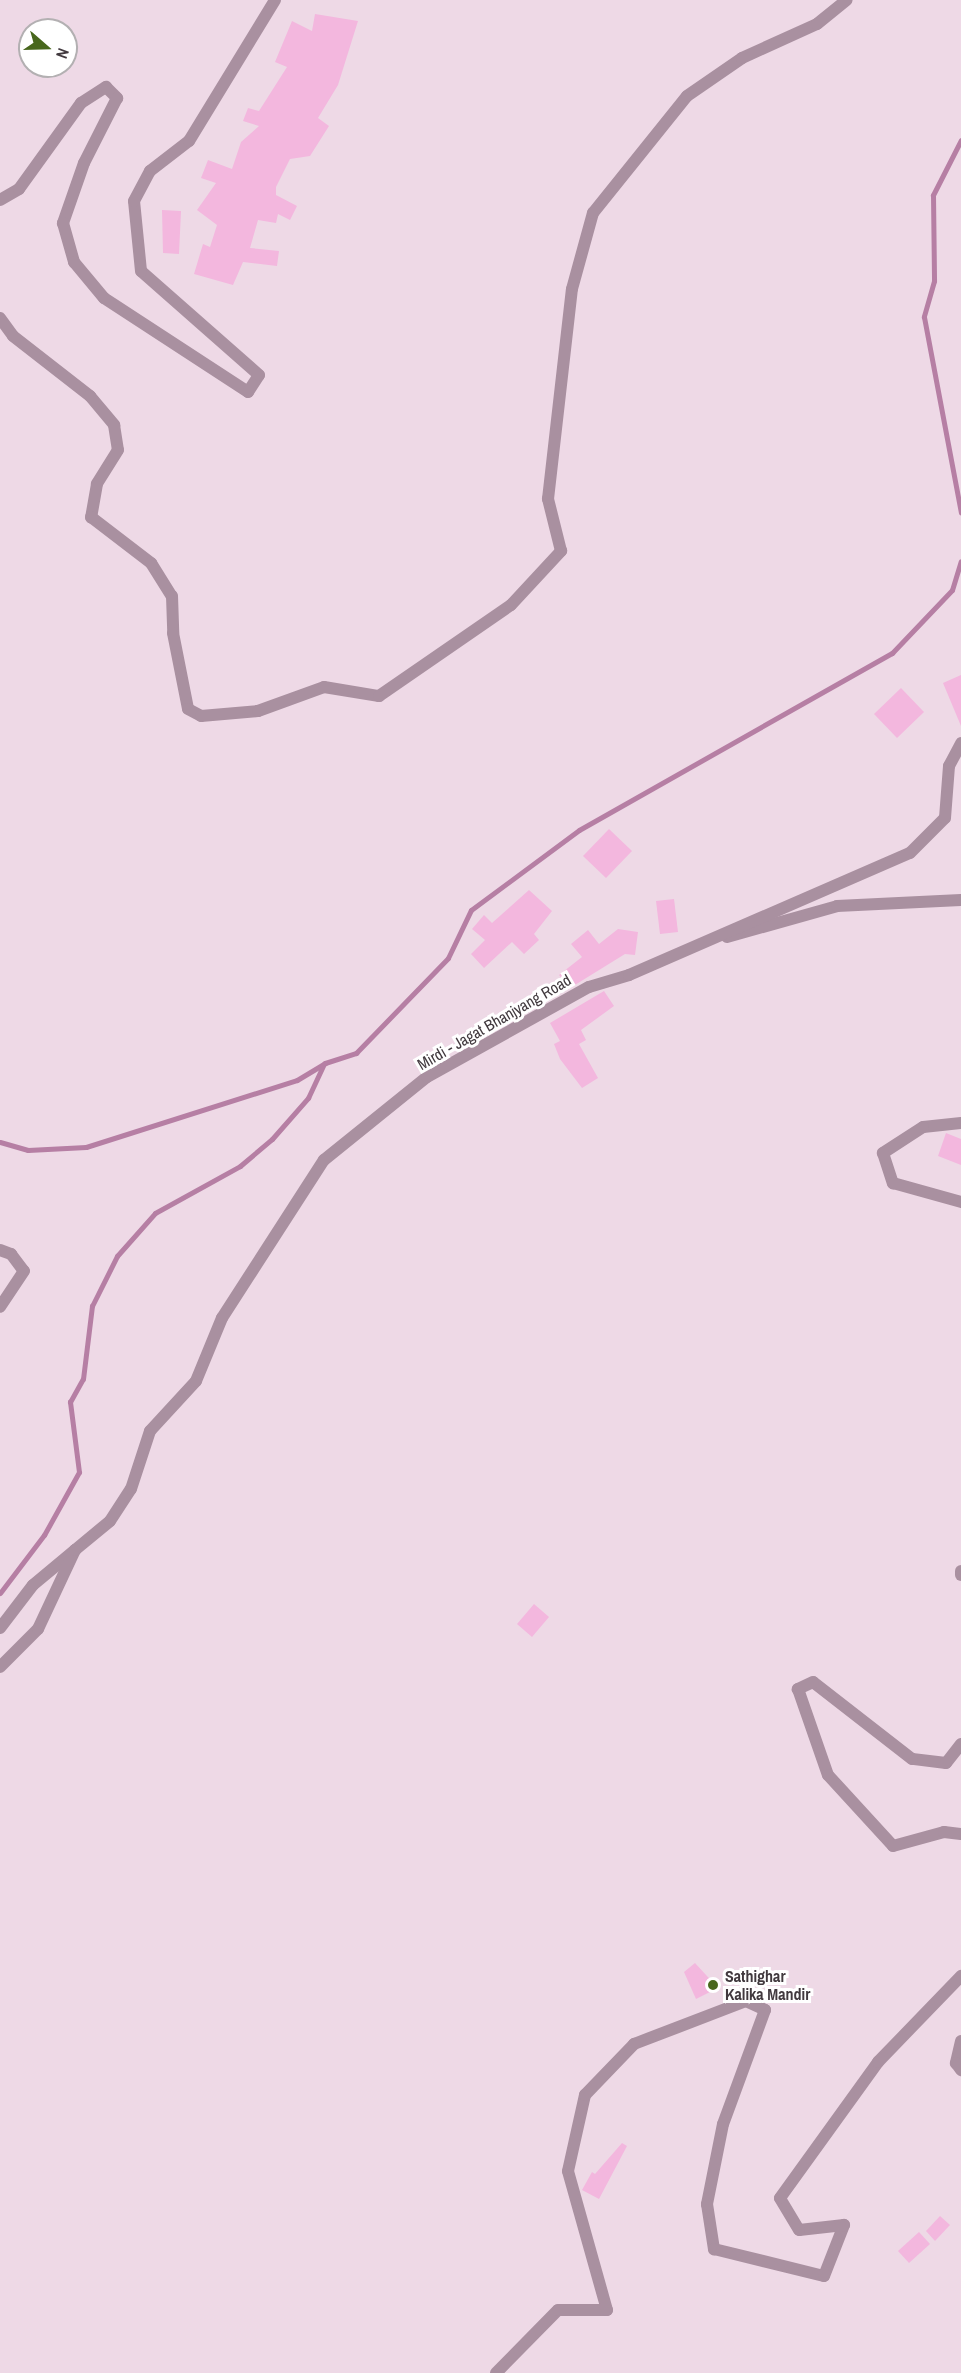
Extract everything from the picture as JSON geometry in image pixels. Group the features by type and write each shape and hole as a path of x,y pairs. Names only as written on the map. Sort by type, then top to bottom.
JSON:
{"street":[{"path":"0,200 19,189 81,103 106,87 117,98 84,163 63,223 74,262 104,298 248,392 259,375 141,271 134,201 150,171 189,141 275,0"},
{"path":"0,318 13,336 90,396 114,425 118,450 97,484 91,517 151,563 172,596 173,633 188,709 201,716 258,711 324,687 379,696 511,605 561,551 548,499 571,300 593,213 687,96 741,58 817,24 847,0"},
{"name":"Mirdi - Jagat Bhanjyang Road","path":"0,1667 38,1629 75,1550 116,1513 131,1489 150,1431 196,1381 222,1318 324,1160 427,1077 475,1048 588,987 910,853 945,818 949,766 961,743"},
{"path":"682,949 837,906 961,900"},
{"path":"961,1123 923,1127 884,1153 892,1183 961,1202"},
{"path":"0,1250 11,1254 24,1271 0,1307"},
{"path":"0,1628 33,1585 75,1550"},
{"path":"961,1744 946,1763 912,1760 813,1682 798,1689 828,1775 893,1846 944,1832 961,1834"},
{"path":"496,2373 558,2310 607,2310 568,2171 585,2095 634,2044 746,2001 765,2010 723,2124 707,2204 714,2249 824,2276 844,2225 799,2230 780,2198 878,2062 961,1976"},
{"path":"961,2041 956,2063 961,2070"}],"building":[{"path":"315,14 358,21 338,85 318,118 329,126 310,156 290,159 276,187 276,195 297,206 290,220 278,214 276,223 258,220 250,248 279,251 277,266 243,262 233,285 194,274 203,244 210,247 217,225 197,210 216,183 201,178 208,160 232,169 241,142 259,126 243,121 248,108 259,111 287,67 275,62 292,21 312,31"},
{"path":"162,210 181,211 179,254 163,253"},
{"path":"961,675 961,726 943,683"},
{"path":"901,688 924,712 897,738 874,714"},
{"path":"609,829 632,851 606,878 583,856"},
{"path":"529,890 552,911 534,934 539,940 524,954 512,942 484,968 471,954 485,940 472,929 484,915 492,923"},
{"path":"674,899 678,932 660,934 656,901"},
{"path":"618,929 638,932 635,955 625,954 570,988 559,975 582,957 571,944 588,930 599,944"},
{"path":"604,991 614,1006 581,1030 586,1040 579,1044 598,1078 582,1088 560,1059 554,1044 560,1041 550,1023"},
{"path":"946,1133 961,1139 961,1165 938,1156"},
{"path":"534,1604 549,1617 532,1637 517,1624"},
{"path":"695,1963 718,1988 696,1999 684,1972"},
{"path":"622,2143 627,2146 599,2199 582,2190 592,2172 595,2174"},
{"path":"940,2216 950,2225 935,2241 926,2231"},
{"path":"919,2232 930,2244 909,2263 898,2251"}],"waterway":[{"path":"961,140 933,195 934,281 924,317 961,513"},
{"path":"0,1142 28,1150 86,1147 297,1080 325,1063 356,1053 448,958 471,910 579,830 892,653 952,590 961,561"},
{"path":"0,1593 44,1535 79,1472 70,1402 83,1379 92,1306 117,1256 155,1213 240,1166 272,1139 308,1098 324,1064"}],"place":[{"name":"Sathighar Kalika Mandir","path":"713,1985"}]}
